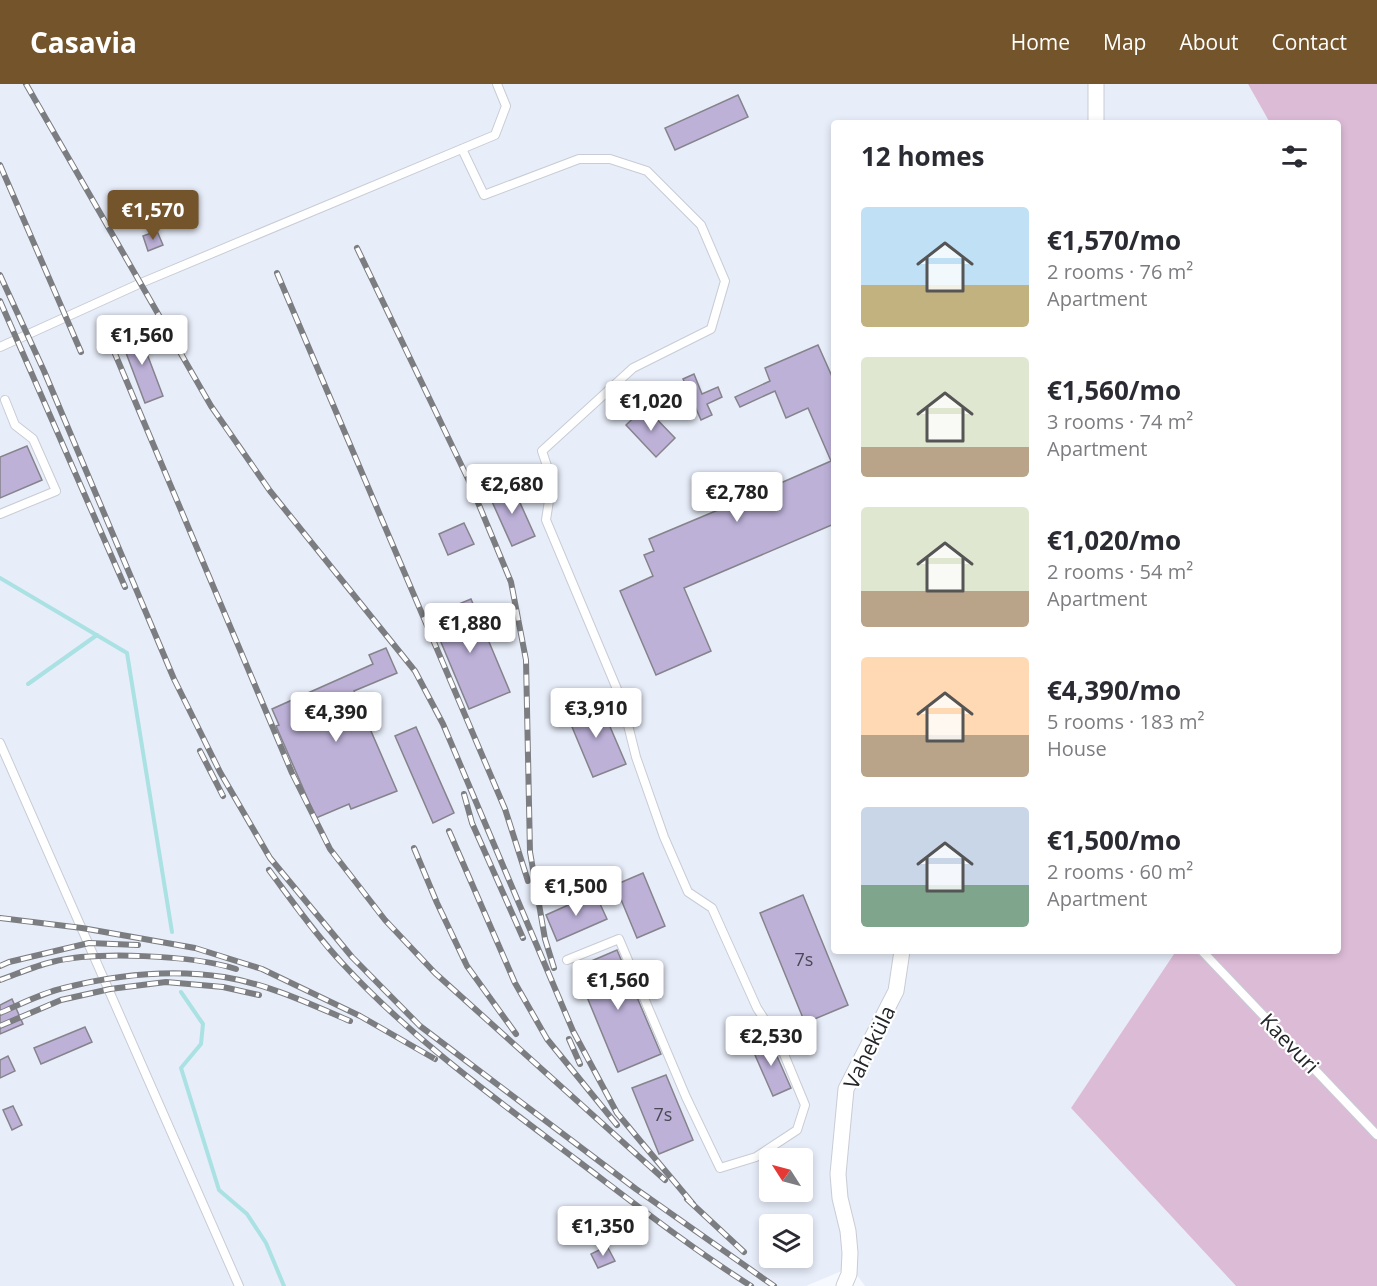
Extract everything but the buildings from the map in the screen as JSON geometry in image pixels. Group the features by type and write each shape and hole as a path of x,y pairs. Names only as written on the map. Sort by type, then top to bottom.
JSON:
{"street":[{"path":"1096,84 1096,120"},
{"name":"Vaheküla","path":"844,1286 849,1274 850,1253 838,1174 846,1089 896,991 902,954"}],"lane":[{"path":"0,347 141,284 495,135 506,106 497,84"},
{"path":"462,149 484,195 579,159 610,159 647,171 701,225 725,281 711,329 633,368 542,451 552,481 546,520 622,701 636,757 664,837 688,891 712,908 757,1008 778,1042 794,1076 805,1105 797,1130 756,1156 720,1168 686,1097 620,939 567,960"},
{"path":"0,514 56,491 33,439 15,425 5,400"},
{"path":"0,743 239,1286"},
{"name":"Kaevuri","path":"1205,954 1377,1136"}],"shaded area":[{"path":"0,84 1248,84 1268,120 831,120 831,954 1174,954 1071,1108 1236,1286 865,1286 851,1267 806,1286 0,1286"},
{"path":"1248,84 1377,84 1377,1286 1236,1286 1071,1108 1174,954 1341,954 1341,120 1268,120"}],"waterway":[{"path":"0,578 127,653 172,932"},
{"path":"28,684 97,635"},
{"path":"181,992 203,1024 201,1044 181,1068 219,1190 247,1214 266,1243 284,1286"}],"railway":[{"path":"26,84 211,406 270,491 415,671 443,724 573,1031 617,1113 693,1204"},
{"path":"0,165 81,352"},
{"path":"357,248 469,481 511,582 526,660 530,852 545,939 554,968"},
{"path":"277,273 505,809 528,881"},
{"path":"0,275 44,371 174,679 220,772 270,858 352,957 420,1026 636,1189 774,1286"},
{"path":"0,301 125,587"},
{"path":"113,349 292,773 330,849 385,920 435,973 665,1180"},
{"path":"200,751 223,796"},
{"path":"464,794 472,823 523,938"},
{"path":"449,831 515,983 547,1039 617,1125"},
{"path":"414,848 467,966 516,1034"},
{"path":"269,870 313,929 342,963 426,1043 642,1209 751,1286"},
{"path":"0,918 82,928 195,948 262,969 360,1016 435,1059"},
{"path":"0,966 89,943 138,945"},
{"path":"0,980 52,962 93,956 144,956 195,960 236,969"},
{"path":"0,1013 48,993 83,983 144,975 184,974 224,977 257,984 350,1021"},
{"path":"0,1026 61,1000 110,989 166,982 223,987 259,995"},
{"path":"569,1039 580,1064"},
{"path":"687,1199 744,1252"}]}
